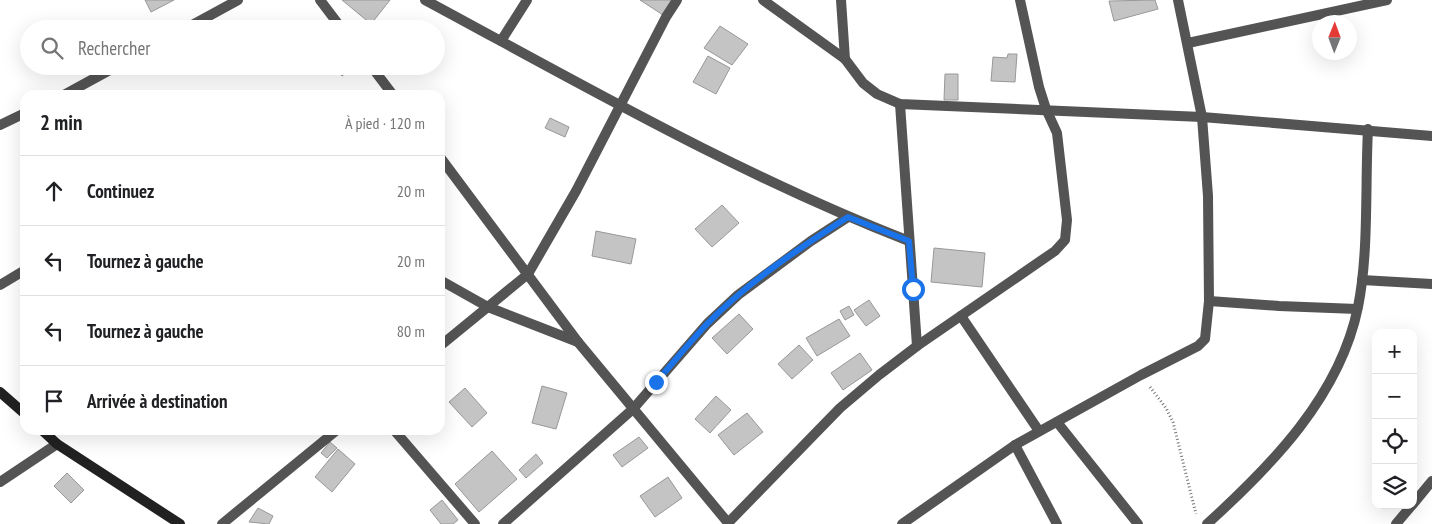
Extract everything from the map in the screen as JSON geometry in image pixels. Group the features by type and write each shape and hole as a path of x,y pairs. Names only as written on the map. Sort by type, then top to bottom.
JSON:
{"main road":[{"path":"0,392 20,410"},
{"path":"47,435 57,444 180,524"}],"street":[{"path":"201,20 238,0"},
{"path":"320,0 335,20"},
{"path":"425,0 621,106 848,217 909,241"},
{"path":"501,41 527,0"},
{"path":"445,342 528,274 621,106 666,17 677,0"},
{"path":"763,0 845,59 863,83 877,94 900,104 1202,117 1368,129 1432,136"},
{"path":"841,0 845,59"},
{"path":"445,164 578,342 728,524 840,408 917,346 1055,252 1065,240 1067,220 1057,133 1046,109 1020,0"},
{"path":"902,524 1015,445 1141,375 1202,344 1207,329 1209,301 1208,196 1202,117 1178,0"},
{"path":"1188,44 1387,0"},
{"path":"73,90 101,75"},
{"path":"378,75 389,90"},
{"path":"900,104 917,346"},
{"path":"0,125 20,115"},
{"path":"1207,524 1244,491 1292,438 1328,382 1346,344 1357,308 1362,280 1368,129"},
{"path":"503,524 633,409 707,324 738,295 811,240 848,217"},
{"path":"0,285 20,273"},
{"path":"1362,280 1432,284"},
{"path":"445,283 488,307 578,342"},
{"path":"1209,301 1279,306 1357,308"},
{"path":"961,316 1039,431"},
{"path":"1057,422 1138,524"},
{"path":"222,524 331,435"},
{"path":"398,435 475,524"},
{"path":"0,482 57,444"},
{"path":"1015,445 1057,524"},
{"path":"1417,500 1431,485"},
{"path":"1396,524 1409,509"}],"path":[{"path":"1141,375 1171,416 1183,456 1196,515"}],"building":[{"path":"145,0 174,0 151,12"},
{"path":"342,0 390,0 374,20 366,20"},
{"path":"640,0 673,0 663,15"},
{"path":"1155,0 1158,9 1114,21 1109,1"},
{"path":"720,26 748,44 732,65 704,48"},
{"path":"1008,54 1017,54 1015,82 991,81 993,57 1007,58"},
{"path":"708,56 730,68 716,94 693,82"},
{"path":"945,74 958,74 958,100 944,100"},
{"path":"550,118 569,127 565,137 545,128"},
{"path":"722,205 739,223 712,247 695,229"},
{"path":"596,231 636,239 631,264 592,256"},
{"path":"934,248 985,253 982,287 931,282"},
{"path":"869,300 880,316 866,326 854,310"},
{"path":"849,306 854,315 845,320 840,311"},
{"path":"739,314 753,329 727,354 712,338"},
{"path":"839,319 850,336 817,356 806,338"},
{"path":"799,345 813,360 792,379 778,364"},
{"path":"860,353 872,370 843,390 831,373"},
{"path":"542,386 567,393 556,429 532,423"},
{"path":"465,388 487,413 472,427 449,402"},
{"path":"716,396 731,410 710,433 695,419"},
{"path":"747,413 763,432 734,455 718,435"},
{"path":"639,437 648,448 622,467 613,455"},
{"path":"330,442 337,448 327,458 321,453"},
{"path":"338,449 355,464 332,492 315,477"},
{"path":"492,451 517,479 479,512 455,484"},
{"path":"536,454 543,463 526,478 519,470"},
{"path":"67,473 84,490 71,503 54,486"},
{"path":"668,477 682,498 655,517 640,496"},
{"path":"442,500 458,520 453,524 441,524 430,510"},
{"path":"258,508 273,516 269,524 249,522"}],"route":[{"path":"656,382 707,324 738,295 811,240 848,217 909,241 913,289"}]}
